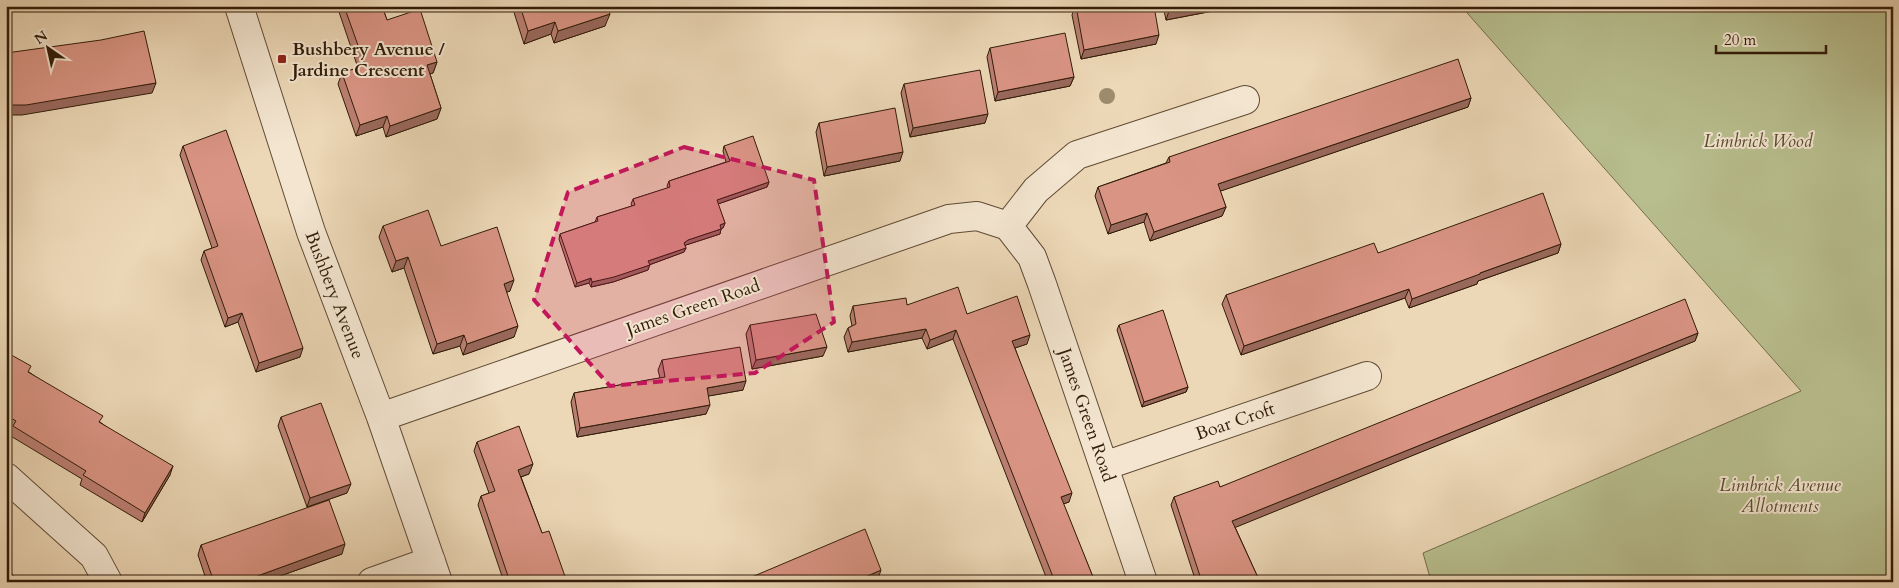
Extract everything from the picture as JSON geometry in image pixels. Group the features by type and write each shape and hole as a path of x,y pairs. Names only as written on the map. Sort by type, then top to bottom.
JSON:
{"street":[{"name":"Bushbery Avenue","path":"238,6 311,232 381,417 434,572"},
{"path":"1008,226 1036,190 1077,155 1245,100"},
{"name":"James Green Road","path":"381,417 949,219 977,216 1008,226 1032,257 1143,582"},
{"name":"Boar Croft","path":"1104,466 1367,376"},
{"path":"6,477 94,556 108,582"},
{"path":"372,582 434,572"}],"highlighted area":[{"path":"684,147 814,180 834,322 755,373 610,386 534,300 568,192"}],"green space":[{"name":"Limbrick Wood","path":"1461,6 1893,6 1893,582 1431,581 1423,553 1801,391"}],"building":[{"path":"344,6 382,6 387,20 420,9 437,62 427,65 441,108 390,126 387,116 360,125 342,73 365,65"},
{"path":"520,6 607,6 610,14 558,31 555,22 528,31"},
{"path":"1076,6 1154,6 1159,35 1084,50"},
{"path":"1168,6 1196,6 1169,11"},
{"path":"144,31 156,83 26,105 6,105 6,53 101,40"},
{"path":"1065,33 1074,77 998,92 990,48"},
{"path":"1458,59 1471,98 1218,184 1226,207 1154,232 1147,213 1111,225 1098,187 1170,162 1169,157"},
{"path":"980,70 988,114 913,128 904,84"},
{"path":"895,108 903,152 827,167 819,123"},
{"path":"226,130 303,348 259,363 242,313 228,318 204,251 218,246 183,146"},
{"path":"753,136 769,182 717,200 725,223 720,225 721,229 688,240 684,243 686,248 648,261 650,265 614,277 592,282 591,278 577,283 560,234 598,221 597,217 635,205 633,199 670,187 669,181 730,161 724,146"},
{"path":"1543,193 1561,244 1412,299 1409,289 1244,346 1226,295 1374,243 1378,253"},
{"path":"428,210 441,246 497,227 514,280 504,284 518,326 467,344 464,335 437,344 408,257 396,261 383,226"},
{"path":"958,287 967,314 1017,296 1030,335 1012,341 1072,493 1061,497 1095,582 1055,582 956,330 930,340 926,329 852,342 848,328 856,324 853,306 906,298 907,305"},
{"path":"1685,299 1698,333 1232,521 1260,582 1202,582 1174,497 1218,481 1220,487"},
{"path":"1163,310 1188,387 1144,402 1119,325"},
{"path":"816,314 827,347 756,360 750,325"},
{"path":"740,347 746,381 707,388 710,405 580,428 574,393 665,377 662,360"},
{"path":"6,352 31,366 28,372 103,416 99,422 173,466 145,513 83,475 86,471 13,426 16,421 6,415"},
{"path":"321,403 351,484 310,498 281,417"},
{"path":"519,426 533,464 518,470 542,533 549,531 567,582 510,582 481,496 495,491 477,442"},
{"path":"329,500 345,544 241,582 214,582 201,545"},
{"path":"865,529 881,570 854,582 740,582"},
{"path":"6,567 19,582 6,582"}],"place":[{"name":"Bushbery Avenue / Jardine Crescent","path":"282,59"}],"park label":[{"name":"Limbrick Avenue Allotments","path":"1780,495"}]}
